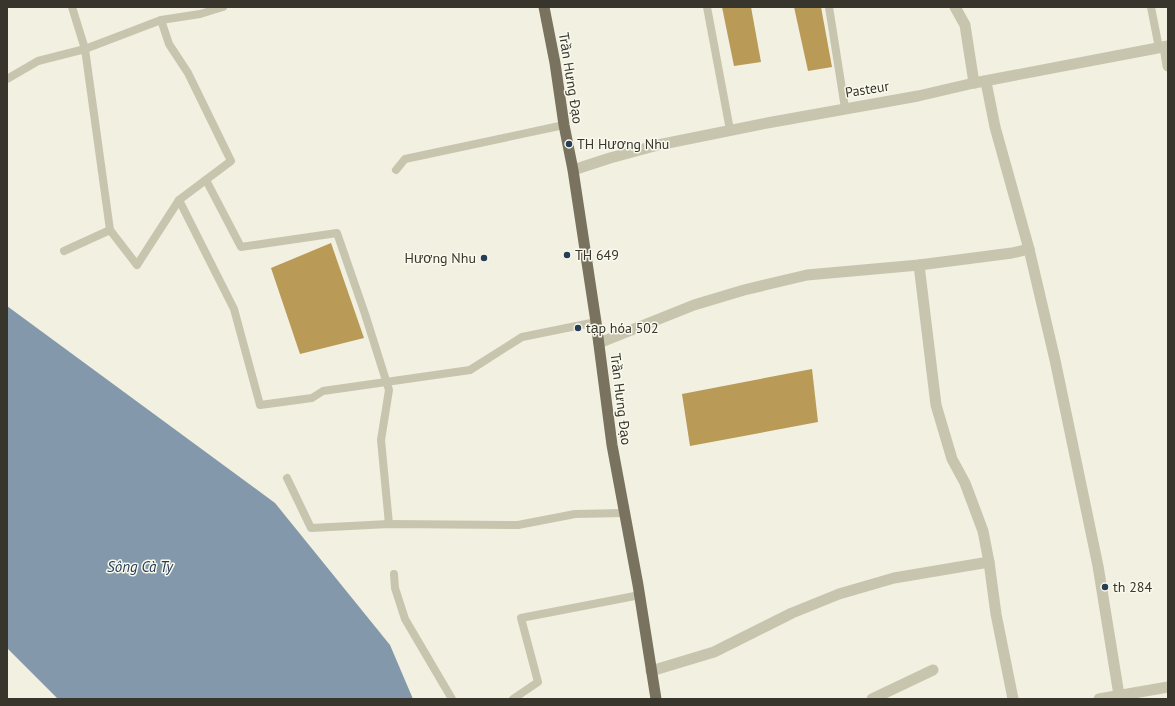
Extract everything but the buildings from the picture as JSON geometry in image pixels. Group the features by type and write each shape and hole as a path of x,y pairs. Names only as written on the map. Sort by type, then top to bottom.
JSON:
{"main road":[{"name":"Trần Hưng Đạo","path":"544,7 573,170 599,343 612,445 640,595 656,699"}],"street":[{"path":"955,7 965,24 974,83"},
{"name":"Pasteur","path":"573,170 640,149 730,130 918,96 974,83 986,82 1164,47"},
{"path":"1164,47 1168,66"},
{"path":"986,82 995,127 1029,249 1055,360 1096,558 1119,695"},
{"path":"599,343 694,305 792,278 827,272 919,265 1012,253 1029,249"},
{"path":"919,265 936,405 952,459 965,483 983,532 989,562 996,614 1013,699"},
{"path":"651,671 714,652 792,614 839,594 894,578 989,562"},
{"path":"872,699 933,670"},
{"path":"1099,699 1168,687"}],"lane":[{"path":"72,7 85,49 110,230 137,265 180,200 231,162 188,73 169,44 161,20"},
{"path":"7,80 38,61 85,49 161,20 200,14 223,7"},
{"path":"707,7 730,130"},
{"path":"829,7 845,108"},
{"path":"1152,7 1164,47"},
{"path":"396,170 405,159 564,125"},
{"path":"206,180 241,247 337,233 388,390 381,440 389,524"},
{"path":"180,200 234,308 260,405 312,398 323,391 470,370 522,337 596,322"},
{"path":"64,251 110,230"},
{"path":"287,478 311,528 389,524 518,524 575,514 624,513"},
{"path":"394,574 395,588 405,619 452,699"},
{"path":"513,699 538,682 521,618 640,595"}],"water":[{"name":"Sông Cà Ty","path":"7,306 275,503 390,645 413,699 58,699 7,648"}],"place":[{"name":"TH Hương Nhu","path":"569,144"},
{"name":"TH 649","path":"567,255"},
{"name":"Hương Nhu","path":"484,258"},
{"name":"tạp hóa 502","path":"578,328"},
{"name":"th 284","path":"1105,587"}]}
